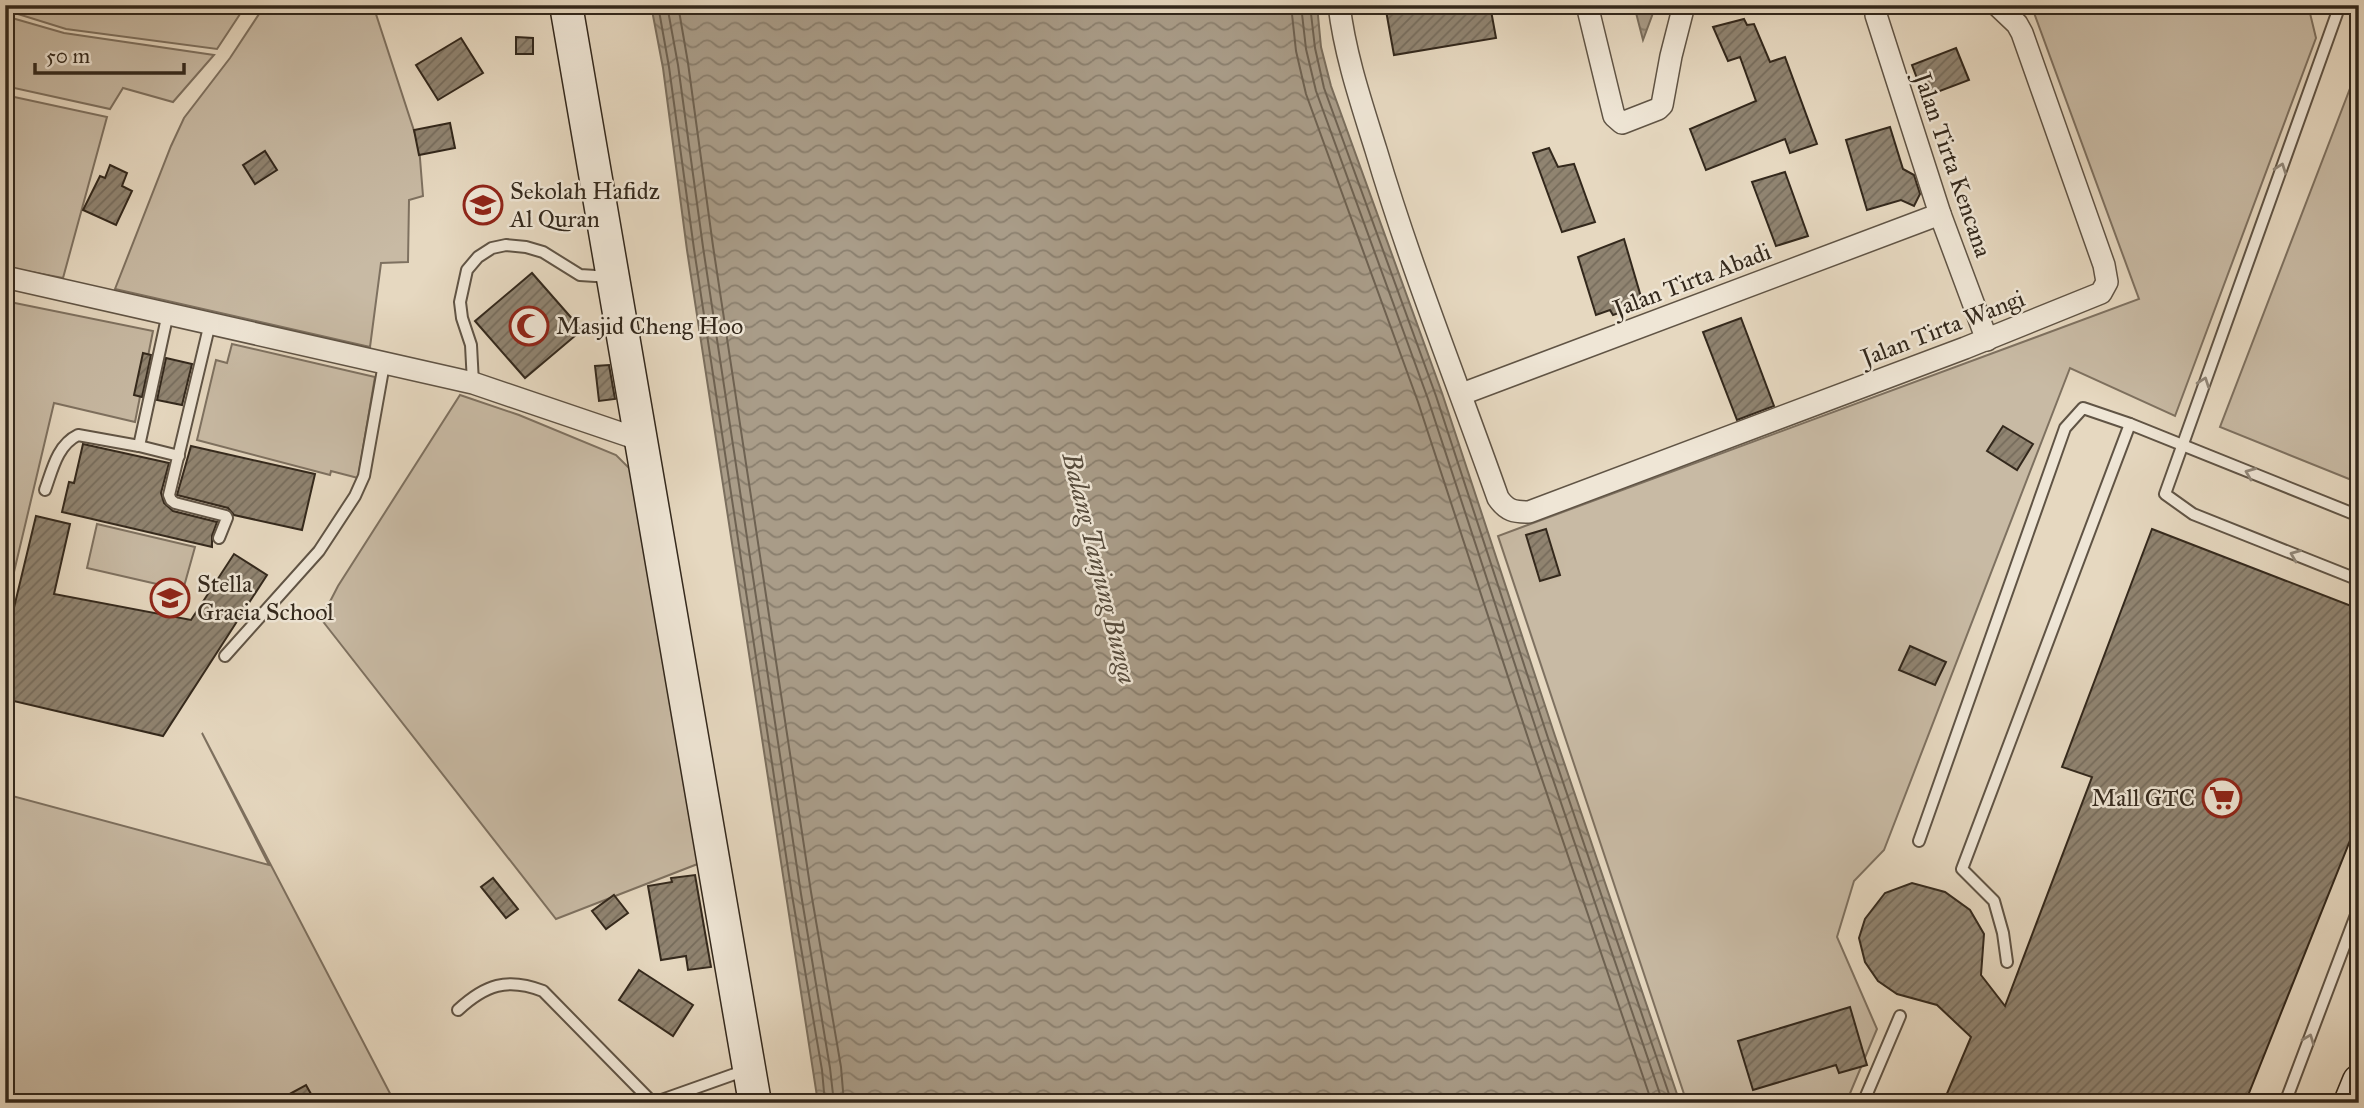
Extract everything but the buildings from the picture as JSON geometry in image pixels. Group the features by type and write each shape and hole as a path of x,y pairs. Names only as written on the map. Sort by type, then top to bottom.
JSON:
{"street":[{"path":"566,5 755,1103"},
{"path":"1339,5 1344,41 1383,176 1425,300 1462,394"},
{"path":"1587,5 1614,116 1622,123 1662,105 1684,5"},
{"name":"Jalan Tirta Kencana","path":"1876,5 1876,15 1940,214 1987,340"},
{"name":"Jalan Tirta Wangi","path":"1462,394 1498,498 1507,510 1530,512 2098,296 2107,282 2104,265 2022,33 2017,24 1997,5"},
{"name":"Jalan Tirta Abadi","path":"1462,394 1940,214"},
{"path":"5,277 473,383 641,440"},
{"path":"2350,1103 2359,1081"}],"lane":[{"path":"2340,5 2165,494 2193,514 2359,580"},
{"path":"473,383 471,345 460,302 467,270 478,257 492,248 506,245 526,247 543,252 579,275 614,277"},
{"path":"139,446 168,313"},
{"path":"209,323 169,495 171,500 184,506 226,516 228,518 219,538"},
{"path":"225,656 319,551 355,496 364,476 384,364"},
{"path":"1919,841 2065,428 2082,408 2130,424 2359,516"},
{"path":"2007,962 2003,933 1994,901 1962,869 2130,424"},
{"path":"45,491 60,453 68,440 78,435 180,456"},
{"path":"2286,1103 2359,907"},
{"path":"458,1010 473,996 492,986 523,984 543,991 653,1103 748,1069"},
{"path":"1863,1103 1900,1016"}],"shaded area":[{"path":"5,5 246,5 217,49 66,29 5,10"},
{"path":"265,5 373,5 419,146 423,196 409,200 408,262 381,263 370,347 115,289 184,118 230,58"},
{"path":"2035,5 2308,5 2316,38 2175,416 2070,368 1884,850 1854,881 1837,937 1877,1029 1846,1103 1687,1103 1498,536 2139,299 2033,10"},
{"path":"5,16 64,33 214,55 173,102 123,88 110,109 5,86"},
{"path":"2359,65 2359,483 2220,427"},
{"path":"5,95 107,117 63,278 5,267"},
{"path":"5,301 153,331 135,422 54,403 5,610"},
{"path":"232,344 375,377 358,478 331,471 330,475 197,440 216,360 227,363"},
{"path":"460,395 519,415 616,455 642,481 713,858 556,919 321,619 338,586"},
{"path":"97,524 195,547 183,590 87,568"},
{"path":"202,733 395,1103 5,1103 5,794 269,865"}],"water":[{"name":"Balang Tanjung Bunga","path":"651,5 1317,5 1321,47 1331,86 1442,393 1680,1103 818,1103 687,250 663,68"},
{"path":"1634,5 1656,5 1643,40"}],"place":[{"name":"Sekolah Hafidz Al Quran","path":"483,205"},
{"name":"Masjid Cheng Hoo","path":"529,326"},
{"name":"Stella Gracia School","path":"170,598"},
{"name":"Mall GTC","path":"2222,798"}]}
